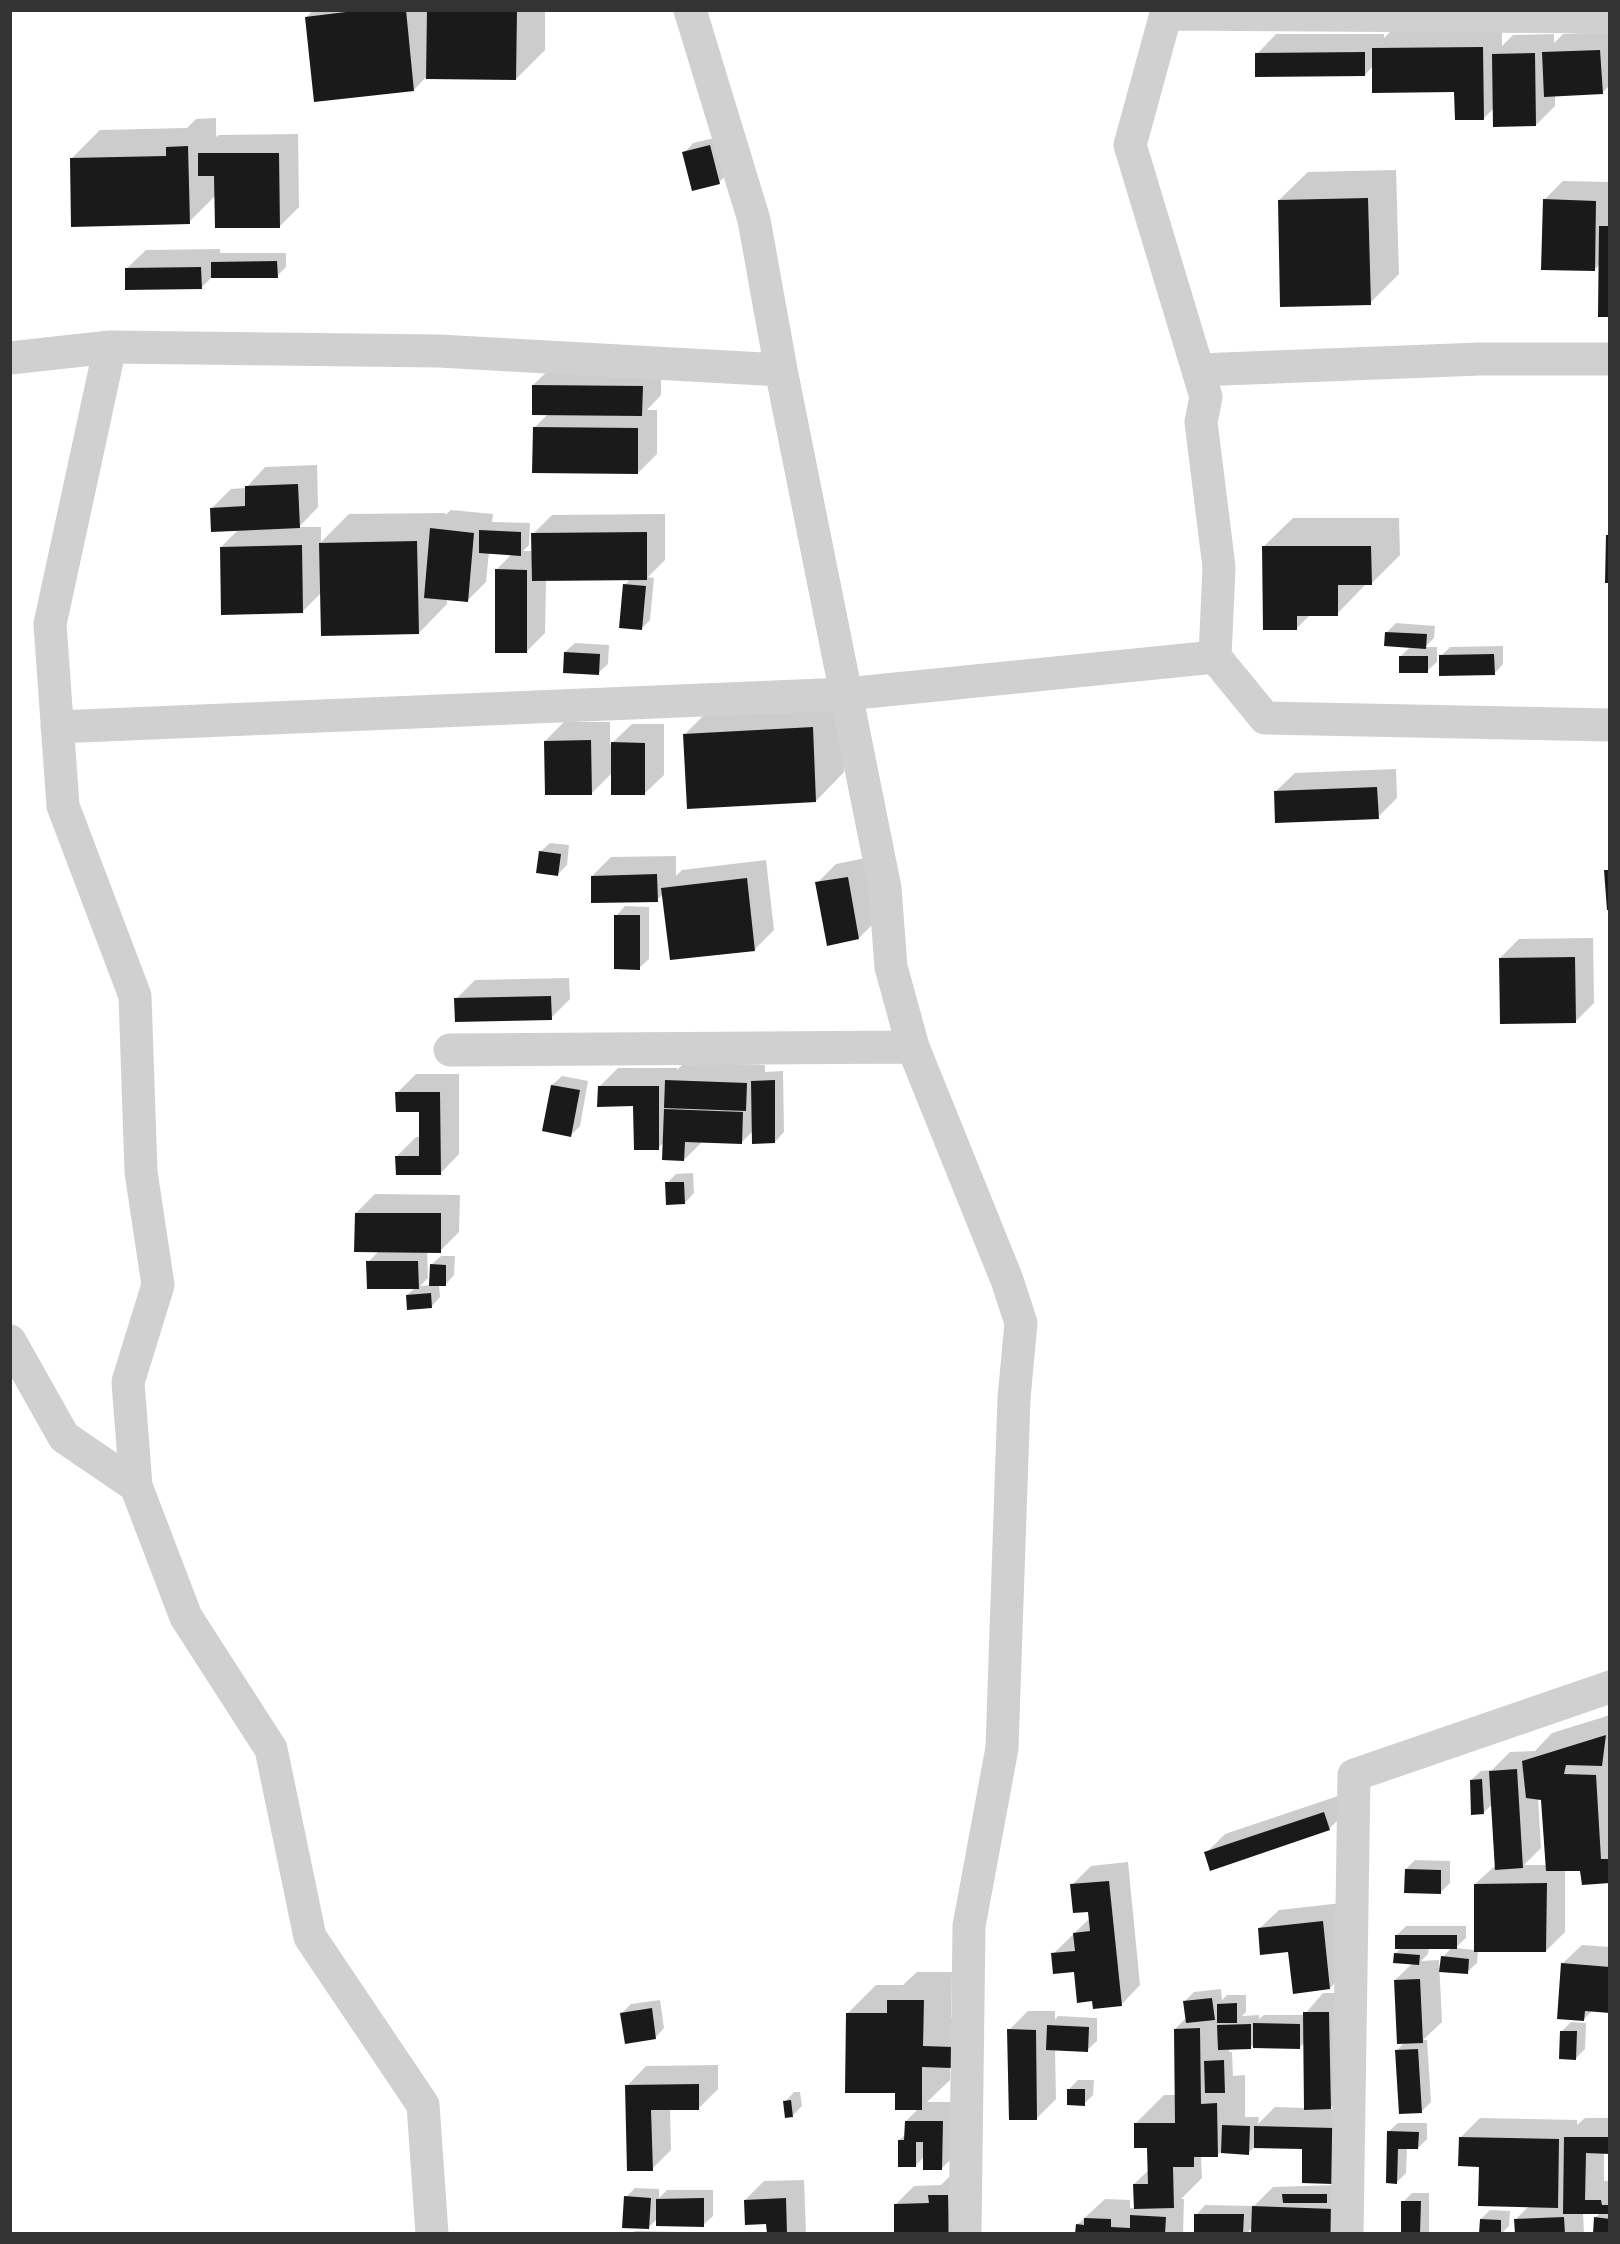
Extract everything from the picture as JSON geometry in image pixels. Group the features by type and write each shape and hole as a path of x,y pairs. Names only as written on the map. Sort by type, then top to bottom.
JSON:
{"street":[{"path":"690,10 754,220 781,370 885,888 891,967 913,1047 1007,1280 1020,1323 1014,1398 1002,1748 969,1926 965,2234"},
{"path":"1610,17 1167,12 1130,145 1206,397 1201,422 1219,567 1215,657 1265,718 1610,725"},
{"path":"10,358 110,347 439,351 781,370"},
{"path":"110,347 50,624 63,806 135,996 141,1172 158,1285 128,1382 136,1486 186,1617 271,1749 310,1937 423,2105 432,2234"},
{"path":"1198,370 1480,359 1610,359"},
{"path":"57,727 846,694 1215,657"},
{"path":"450,1050 913,1047"},
{"path":"10,1341 64,1437 136,1486"},
{"path":"1347,2234 1354,1775 1610,1687"}],"building":[{"path":"362,10 406,10 414,91 314,102 305,17"},
{"path":"427,10 517,10 516,80 426,79"},
{"path":"1483,47 1484,120 1455,120 1454,92 1372,93 1372,48"},
{"path":"1600,50 1603,94 1544,97 1542,52"},
{"path":"1365,52 1365,76 1255,77 1255,53"},
{"path":"1535,53 1536,126 1493,127 1492,54"},
{"path":"710,145 720,184 692,191 682,152"},
{"path":"188,146 190,224 71,227 70,158 166,156 166,147"},
{"path":"198,153 279,153 280,228 215,228 214,176 198,176"},
{"path":"1368,198 1371,305 1280,307 1278,200"},
{"path":"1543,199 1596,201 1595,271 1541,270"},
{"path":"1599,226 1610,226 1610,317 1598,317"},
{"path":"277,261 278,278 211,278 211,262"},
{"path":"201,267 202,289 125,290 125,268"},
{"path":"532,385 643,386 642,416 532,415"},
{"path":"533,427 638,428 638,474 532,473"},
{"path":"298,484 300,528 211,532 210,508 245,506 245,486"},
{"path":"430,528 474,533 468,602 424,598"},
{"path":"479,530 521,532 521,556 479,553"},
{"path":"647,532 647,580 532,581 531,533"},
{"path":"1606,535 1610,535 1610,583 1605,583"},
{"path":"417,541 419,634 321,636 319,543"},
{"path":"302,545 303,613 221,615 220,547"},
{"path":"1262,546 1371,546 1372,585 1338,585 1338,616 1297,616 1297,630 1263,630"},
{"path":"495,569 527,570 527,653 495,653"},
{"path":"623,584 646,586 642,630 619,628"},
{"path":"1385,632 1427,634 1426,649 1384,646"},
{"path":"564,652 600,654 599,675 563,673"},
{"path":"1494,654 1495,675 1439,676 1439,655"},
{"path":"1399,656 1428,656 1428,673 1399,673"},
{"path":"813,727 816,802 687,809 683,734"},
{"path":"591,740 592,795 545,795 544,741"},
{"path":"611,742 645,743 645,795 611,795"},
{"path":"1377,787 1379,819 1275,823 1274,791"},
{"path":"539,851 561,854 558,876 536,873"},
{"path":"1604,870 1610,870 1610,910 1607,910"},
{"path":"657,874 658,902 591,903 591,876"},
{"path":"848,877 859,939 827,946 815,882"},
{"path":"747,878 755,951 670,960 661,888"},
{"path":"614,915 640,915 640,970 614,969"},
{"path":"1575,957 1576,1023 1500,1024 1499,958"},
{"path":"551,996 552,1020 455,1022 454,998"},
{"path":"665,1080 747,1083 746,1111 664,1108"},
{"path":"775,1080 775,1143 752,1144 751,1081"},
{"path":"551,1085 580,1090 571,1137 542,1131"},
{"path":"598,1086 659,1086 659,1150 634,1150 633,1106 597,1107"},
{"path":"395,1092 440,1092 441,1175 396,1175 395,1156 419,1156 419,1112 396,1112"},
{"path":"664,1109 743,1112 742,1144 685,1142 684,1161 662,1160"},
{"path":"665,1182 684,1182 685,1204 666,1205"},
{"path":"355,1213 441,1213 441,1253 354,1252"},
{"path":"366,1261 418,1261 419,1289 367,1289"},
{"path":"430,1264 446,1265 446,1286 429,1286"},
{"path":"431,1293 432,1308 407,1310 406,1295"},
{"path":"1606,1735 1602,1766 1566,1765 1564,1774 1596,1775 1601,1859 1610,1859 1610,1883 1582,1885 1580,1871 1546,1871 1541,1800 1526,1798 1522,1761"},
{"path":"1517,1769 1523,1868 1495,1870 1489,1771"},
{"path":"1482,1779 1484,1814 1471,1815 1470,1780"},
{"path":"1324,1812 1330,1830 1210,1871 1204,1852"},
{"path":"1405,1869 1441,1870 1441,1894 1404,1893"},
{"path":"1109,1881 1122,2006 1093,2009 1092,2001 1077,2003 1074,1972 1053,1974 1051,1953 1075,1951 1073,1933 1090,1931 1088,1912 1073,1913 1070,1884"},
{"path":"1547,1883 1546,1952 1474,1952 1474,1884"},
{"path":"1323,1921 1330,1989 1293,1994 1288,1952 1260,1955 1258,1928"},
{"path":"1395,1935 1457,1935 1457,1949 1395,1949"},
{"path":"1394,1953 1420,1955 1419,1965 1393,1963"},
{"path":"1441,1956 1469,1959 1468,1974 1439,1972"},
{"path":"1561,1963 1610,1967 1610,2013 1585,2011 1584,2021 1557,2019"},
{"path":"1420,1979 1423,2043 1397,2044 1394,1980"},
{"path":"1212,1998 1215,2020 1186,2023 1183,2001"},
{"path":"887,2000 924,2000 923,2046 953,2047 952,2068 922,2067 922,2110 895,2110 895,2093 845,2093 846,2013 887,2013"},
{"path":"1237,2003 1237,2023 1217,2023 1217,2004"},
{"path":"652,2008 656,2039 625,2044 620,2013"},
{"path":"1303,2012 1329,2012 1331,2109 1304,2110"},
{"path":"1253,2023 1300,2024 1300,2049 1253,2048"},
{"path":"1251,2024 1251,2049 1218,2050 1217,2025"},
{"path":"1047,2025 1089,2027 1088,2052 1046,2050"},
{"path":"1200,2028 1201,2104 1217,2103 1218,2157 1194,2157 1194,2167 1173,2167 1174,2208 1134,2209 1133,2184 1148,2184 1147,2148 1134,2148 1134,2123 1175,2123 1174,2029"},
{"path":"1007,2029 1036,2030 1037,2120 1009,2120"},
{"path":"1560,2031 1577,2031 1576,2060 1559,2059"},
{"path":"1418,2049 1422,2113 1399,2114 1395,2050"},
{"path":"1224,2060 1225,2093 1205,2093 1204,2061"},
{"path":"699,2084 699,2110 651,2110 653,2171 627,2171 625,2085"},
{"path":"1067,2089 1085,2089 1085,2106 1067,2105"},
{"path":"791,2100 793,2117 785,2118 783,2101"},
{"path":"905,2121 943,2121 942,2170 923,2170 923,2142 916,2142 916,2167 898,2167 898,2140 904,2140"},
{"path":"1222,2125 1250,2126 1249,2155 1221,2153"},
{"path":"1254,2126 1334,2128 1333,2184 1302,2183 1302,2149 1254,2148"},
{"path":"1387,2131 1419,2132 1418,2149 1398,2149 1397,2184 1386,2183"},
{"path":"1459,2137 1559,2139 1558,2208 1478,2206 1479,2167 1458,2166"},
{"path":"1564,2137 1610,2137 1610,2154 1586,2153 1585,2200 1601,2200 1602,2205 1610,2205 1610,2214 1563,2214"},
{"path":"1282,2194 1327,2194 1327,2203 1283,2203"},
{"path":"928,2195 948,2195 949,2234 894,2233 894,2204 929,2203"},
{"path":"624,2196 651,2198 649,2229 622,2228"},
{"path":"704,2198 704,2227 656,2226 656,2199"},
{"path":"786,2198 787,2234 767,2234 766,2224 745,2225 744,2200"},
{"path":"1401,2201 1421,2201 1420,2234 1401,2234"},
{"path":"1252,2206 1333,2209 1332,2234 1251,2234"},
{"path":"1194,2214 1244,2214 1243,2234 1194,2234"},
{"path":"1130,2215 1166,2217 1165,2234 1075,2234 1076,2224 1084,2225 1084,2218 1111,2219 1111,2227 1130,2228"},
{"path":"1564,2217 1565,2234 1515,2234 1514,2219"},
{"path":"1594,2217 1610,2219 1610,2234 1593,2234"},
{"path":"1480,2219 1501,2220 1501,2234 1479,2234"}]}
